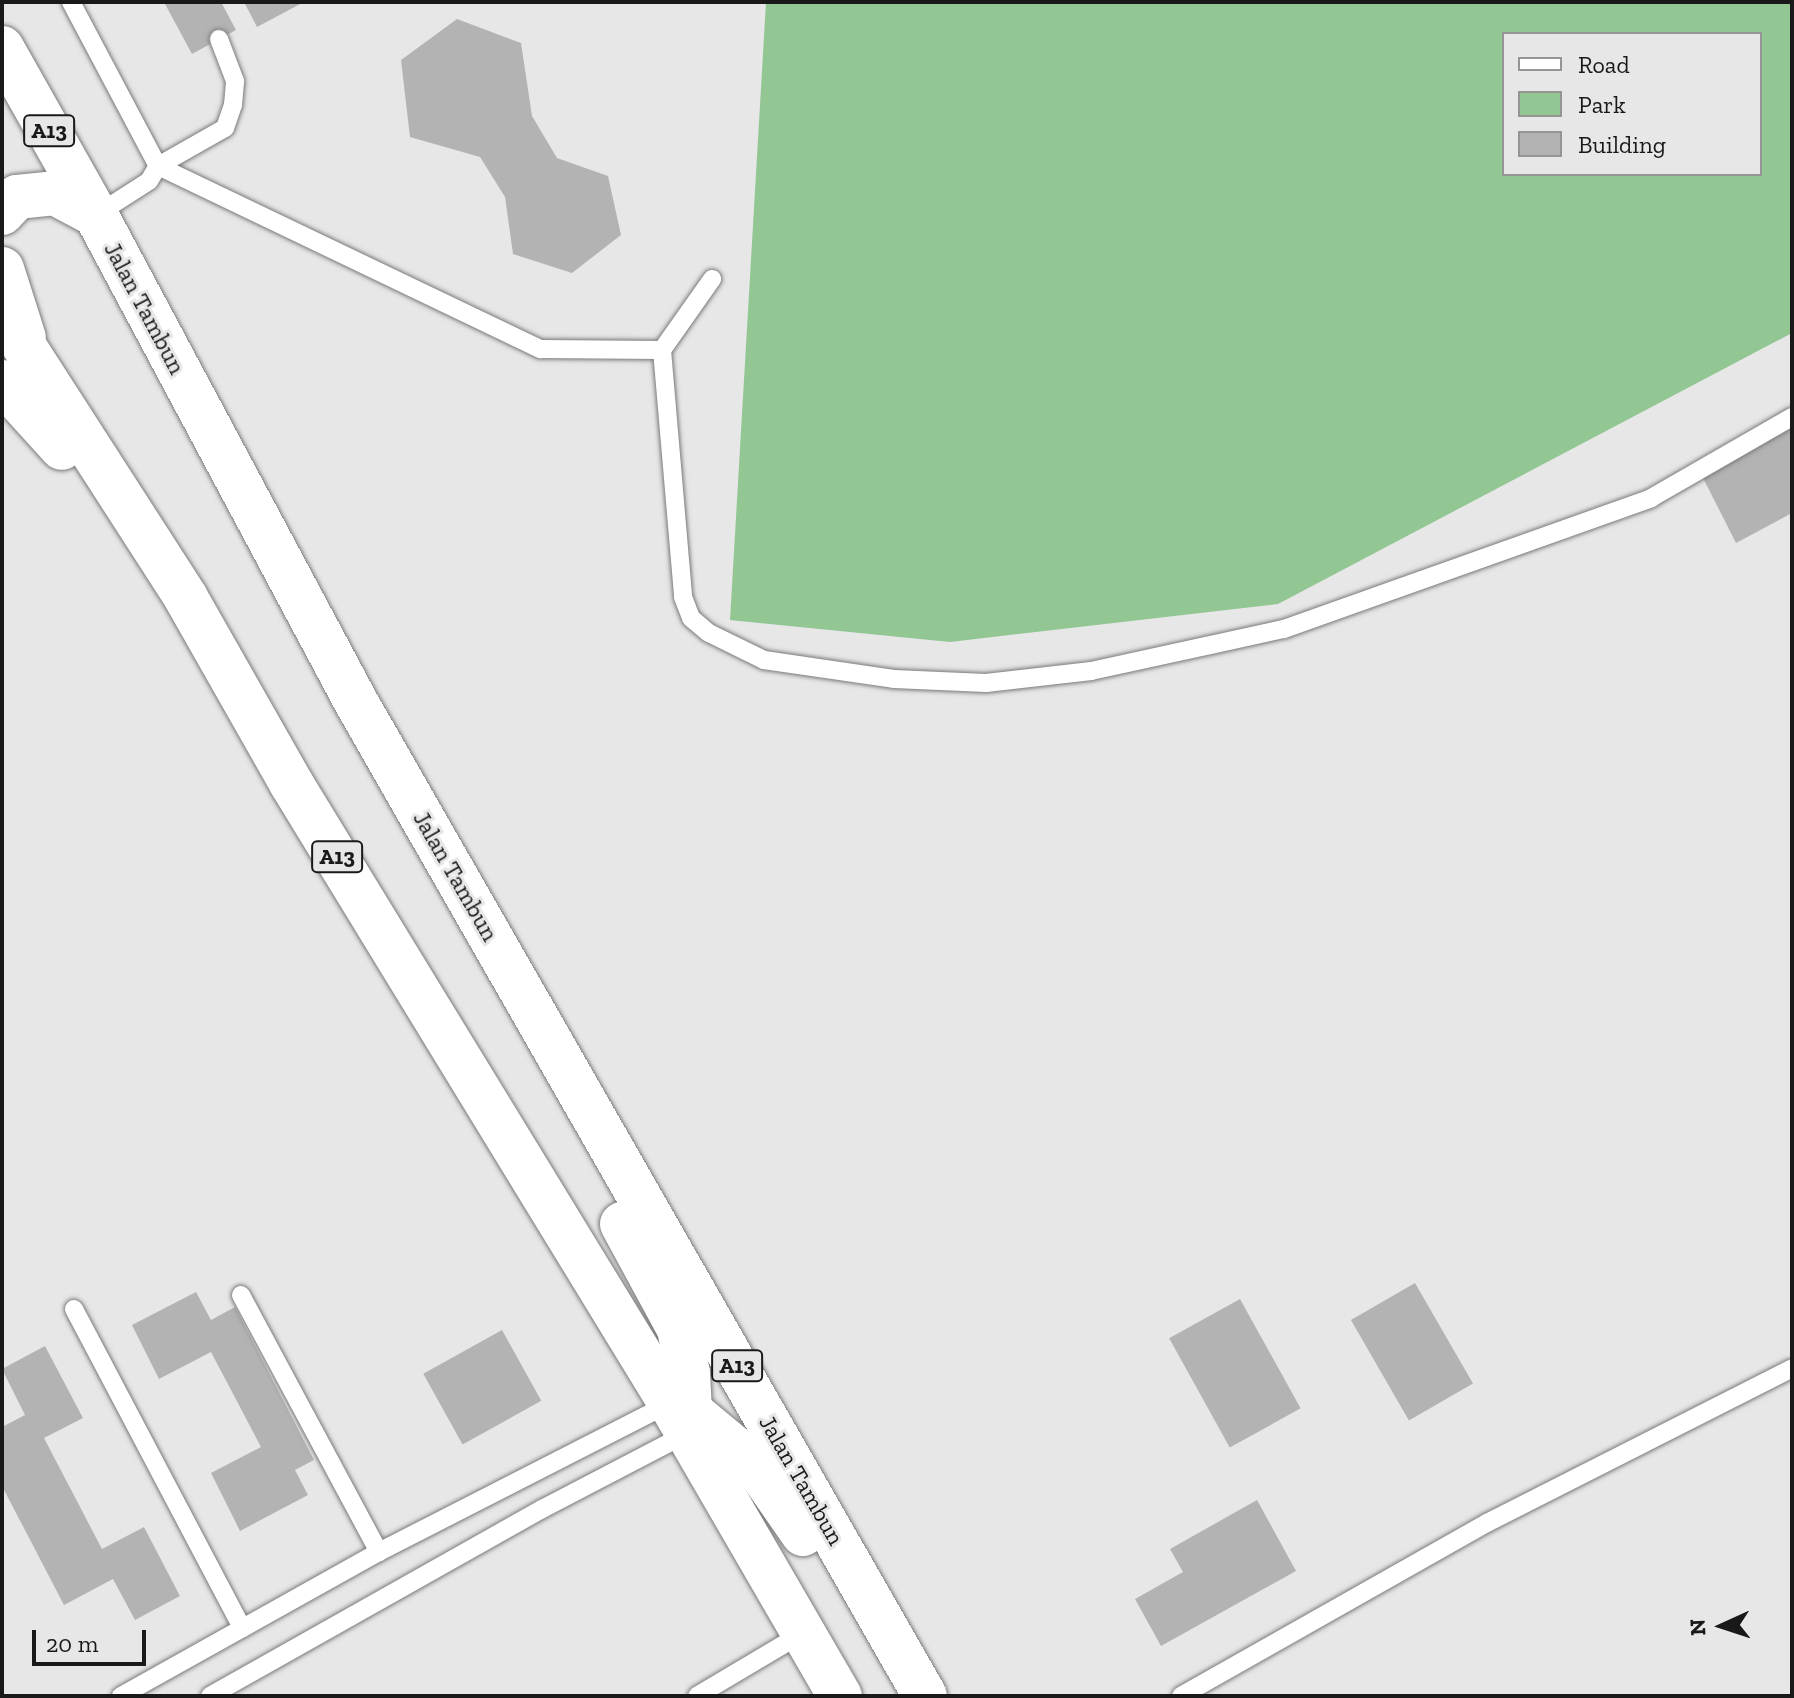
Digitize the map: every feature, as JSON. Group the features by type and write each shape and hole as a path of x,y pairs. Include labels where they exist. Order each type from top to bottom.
{"main road":[{"name":"Jalan Tambun","path":"2,48 96,215 333,660 925,1696"},
{"path":"2,213 17,197 55,193 96,215"},
{"path":"2,269 16,371"},
{"path":"2,312 16,371"},
{"name":"A13","path":"16,371 186,598 291,783 682,1416 840,1696"},
{"path":"587,1104 602,1186 679,1329 688,1373 682,1416 755,1465 830,1573 887,1629"}],"lane":[{"path":"71,2 158,166 540,349 662,350"},
{"path":"96,215 149,181 158,166 225,128 233,105 235,81 219,39"},
{"path":"712,279 662,350 683,597 691,618 709,633 764,660 894,679 986,683 1091,671 1284,629 1651,498 1792,417"},
{"path":"241,1295 379,1552"},
{"path":"74,1309 242,1628"},
{"path":"1181,1696 1487,1523 1792,1368"},
{"path":"121,1696 379,1552 682,1416"},
{"path":"210,1696 542,1509 682,1416"},
{"path":"697,1696 803,1633"}],"green space":[{"path":"766,2 1792,2 1792,333 1278,604 950,642 730,620"}],"building":[{"path":"164,2 221,2 236,30 192,54"},
{"path":"244,2 304,2 257,27"},
{"path":"457,19 521,43 532,116 557,158 608,176 621,235 572,273 513,254 505,197 480,157 410,137 401,60"},
{"path":"1792,428 1792,513 1736,543 1702,476"},
{"path":"1415,1283 1473,1383 1409,1420 1351,1320"},
{"path":"196,1292 211,1320 235,1307 314,1460 295,1470 308,1495 240,1531 211,1473 261,1447 211,1352 159,1379 132,1325"},
{"path":"1240,1299 1301,1408 1230,1448 1169,1338"},
{"path":"502,1330 541,1401 463,1444 423,1374"},
{"path":"45,1346 83,1418 44,1438 102,1549 144,1527 180,1596 135,1620 113,1579 64,1605 2,1486 2,1427 25,1415 2,1369"},
{"path":"1257,1500 1296,1571 1161,1646 1135,1599 1183,1572 1170,1549"}]}
